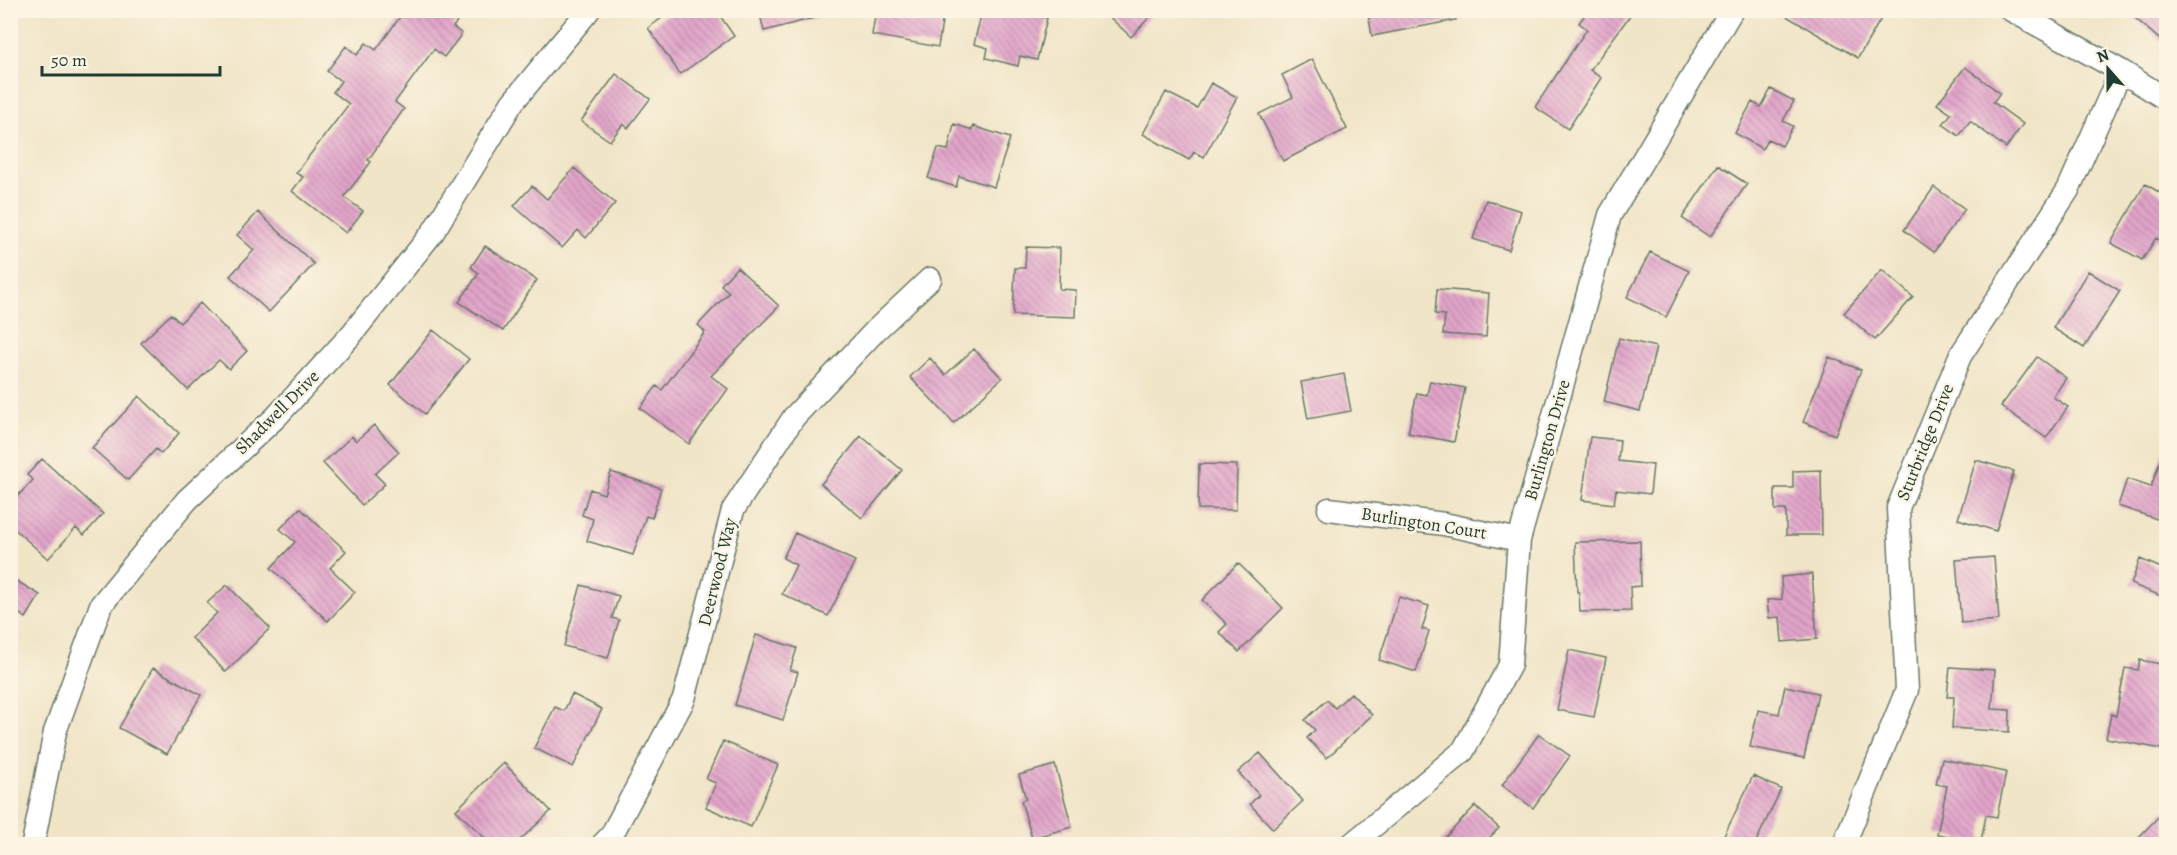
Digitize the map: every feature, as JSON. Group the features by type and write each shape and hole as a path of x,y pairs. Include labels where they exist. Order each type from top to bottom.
{"street":[{"name":"Shadwell Drive","path":"33,844 56,732 101,605 187,500 276,417 351,335 433,232 512,103 589,10"},
{"name":"Burlington Drive","path":"1352,844 1463,751 1510,665 1519,540 1610,214 1732,10"},
{"path":"2011,10 2121,71 2166,99"},
{"name":"Sturbridge Drive","path":"1844,844 1906,690 1898,508 1960,356 2068,190 2121,71"},
{"name":"Deerwood Way","path":"603,844 612,836 684,699 733,510 794,417 876,330 930,279"},
{"name":"Burlington Court","path":"1329,509 1444,524 1519,540"}],"building":[{"path":"405,10 465,10 453,27 462,34 444,57 434,49 395,102 404,109 368,160 371,162 344,197 363,211 346,233 292,191 303,177 296,173 349,104 333,92 341,81 327,71 346,46 357,55 366,43 376,50"},
{"path":"673,10 716,10 734,36 680,74 648,28"},
{"path":"759,10 817,10 818,17 764,31"},
{"path":"876,10 944,10 938,47 872,35"},
{"path":"982,10 1014,10 1047,18 1037,60 1020,56 1018,66 986,58 988,48 974,44"},
{"path":"1102,10 1156,10 1131,37"},
{"path":"1456,10 1456,20 1372,36 1368,12"},
{"path":"1588,10 1634,10 1590,70 1601,78 1568,129 1535,107 1587,29 1579,23"},
{"path":"1776,10 1870,10 1882,17 1858,58"},
{"path":"2126,10 2166,10 2166,45"},
{"path":"1312,59 1347,129 1283,161 1259,114 1293,97 1282,75"},
{"path":"1965,67 2000,93 1993,102 2023,124 2006,148 1970,121 1959,136 1943,124 1951,114 1937,104"},
{"path":"616,74 650,99 628,128 623,124 610,141 581,121"},
{"path":"1211,83 1237,97 1204,157 1194,152 1189,160 1143,134 1166,92 1197,108"},
{"path":"1771,89 1794,101 1783,121 1793,126 1782,146 1768,139 1762,149 1735,133 1752,102 1761,107"},
{"path":"954,124 972,130 973,126 1010,138 994,187 959,176 956,187 928,178 938,148 948,150"},
{"path":"1718,165 1747,184 1710,237 1682,218"},
{"path":"574,168 615,203 586,238 578,230 562,248 514,206 532,186 547,199"},
{"path":"2145,184 2166,196 2166,244 2156,238 2142,260 2111,243"},
{"path":"1934,187 1965,209 1934,252 1904,230"},
{"path":"1486,200 1521,211 1509,250 1473,239"},
{"path":"258,212 314,264 269,312 230,276 254,250 237,235"},
{"path":"485,246 537,280 503,331 459,302 479,273 471,267"},
{"path":"1026,247 1060,248 1059,289 1076,290 1075,317 1013,315 1015,268 1025,268"},
{"path":"1650,252 1689,271 1666,317 1627,297"},
{"path":"737,267 779,306 711,376 728,389 689,444 640,408 657,386 662,390 705,332 698,325 729,292 721,285"},
{"path":"1882,270 1913,297 1875,340 1844,313"},
{"path":"2088,271 2120,291 2084,348 2053,328"},
{"path":"1437,289 1489,293 1486,337 1443,334 1445,315 1435,314"},
{"path":"200,303 247,351 229,369 219,360 188,390 141,343 171,314 180,323"},
{"path":"433,330 469,359 425,414 390,385"},
{"path":"1619,338 1656,347 1640,411 1604,402"},
{"path":"974,349 1002,378 954,423 910,377 930,358 945,375"},
{"path":"1829,357 1861,370 1835,435 1803,422"},
{"path":"2037,357 2066,378 2053,397 2068,407 2046,438 2001,406"},
{"path":"1344,374 1351,411 1308,419 1301,382"},
{"path":"1430,381 1465,388 1454,442 1408,433 1417,393 1427,395"},
{"path":"139,396 179,433 161,454 156,449 128,480 92,448"},
{"path":"374,425 399,452 375,474 385,484 362,505 323,463 352,436 356,441"},
{"path":"861,436 902,470 862,518 821,484"},
{"path":"1590,437 1620,440 1618,461 1653,465 1650,494 1616,490 1614,504 1582,500"},
{"path":"2163,452 2166,452 2166,522 2118,506 2127,479 2151,487"},
{"path":"42,459 103,514 84,535 76,528 48,559 10,525 10,504 33,480 27,475"},
{"path":"1976,460 2014,471 1996,531 1958,519"},
{"path":"1199,464 1237,465 1236,510 1198,509"},
{"path":"1821,470 1822,535 1786,535 1786,510 1775,510 1775,488 1793,488 1793,471"},
{"path":"611,472 661,488 652,518 646,516 633,555 587,541 593,519 582,515 590,489 604,494"},
{"path":"300,508 346,551 330,568 355,592 328,621 271,568 295,542 280,529"},
{"path":"795,533 855,561 828,616 782,594 796,565 783,558"},
{"path":"1640,541 1641,586 1630,587 1631,611 1580,612 1575,542"},
{"path":"1994,557 1999,620 1961,623 1956,560"},
{"path":"2140,559 2166,570 2166,598 2131,584"},
{"path":"1238,563 1283,608 1239,652 1219,632 1227,624 1202,600"},
{"path":"1812,574 1817,639 1782,642 1780,617 1769,618 1767,600 1782,599 1781,577"},
{"path":"10,577 40,595 26,618 10,608"},
{"path":"227,585 270,628 226,672 192,638 217,613 207,603"},
{"path":"581,585 619,596 612,618 619,620 608,658 564,646"},
{"path":"1399,597 1429,606 1422,629 1429,631 1416,672 1379,660"},
{"path":"756,635 797,648 790,670 798,672 783,720 735,705"},
{"path":"1569,650 1606,658 1594,717 1557,710"},
{"path":"2140,660 2166,665 2166,750 2106,738 2111,714 2116,716 2125,668 2138,670"},
{"path":"1950,667 1995,670 1992,709 2010,710 2009,732 1952,728 1954,697 1947,697"},
{"path":"153,668 201,695 167,754 119,728"},
{"path":"1785,686 1818,693 1804,758 1750,747 1758,710 1779,714"},
{"path":"1351,693 1372,715 1327,758 1307,738 1315,730 1305,720 1327,700 1335,708"},
{"path":"572,694 602,709 573,767 534,748 555,707 564,711"},
{"path":"1539,734 1570,756 1533,808 1502,785"},
{"path":"723,741 778,765 751,827 706,807 716,783 706,779"},
{"path":"1260,753 1303,801 1273,829 1250,804 1259,795 1238,772"},
{"path":"1942,759 2006,772 1997,817 1986,815 1981,842 1937,834 1947,786 1936,784"},
{"path":"504,763 551,811 516,844 491,844 456,810"},
{"path":"1055,765 1072,827 1032,838 1021,801 1026,799 1019,775"},
{"path":"1753,776 1781,789 1755,844 1720,844"},
{"path":"1475,806 1499,828 1483,844 1439,844"},
{"path":"2166,809 2166,844 2132,844"}]}
